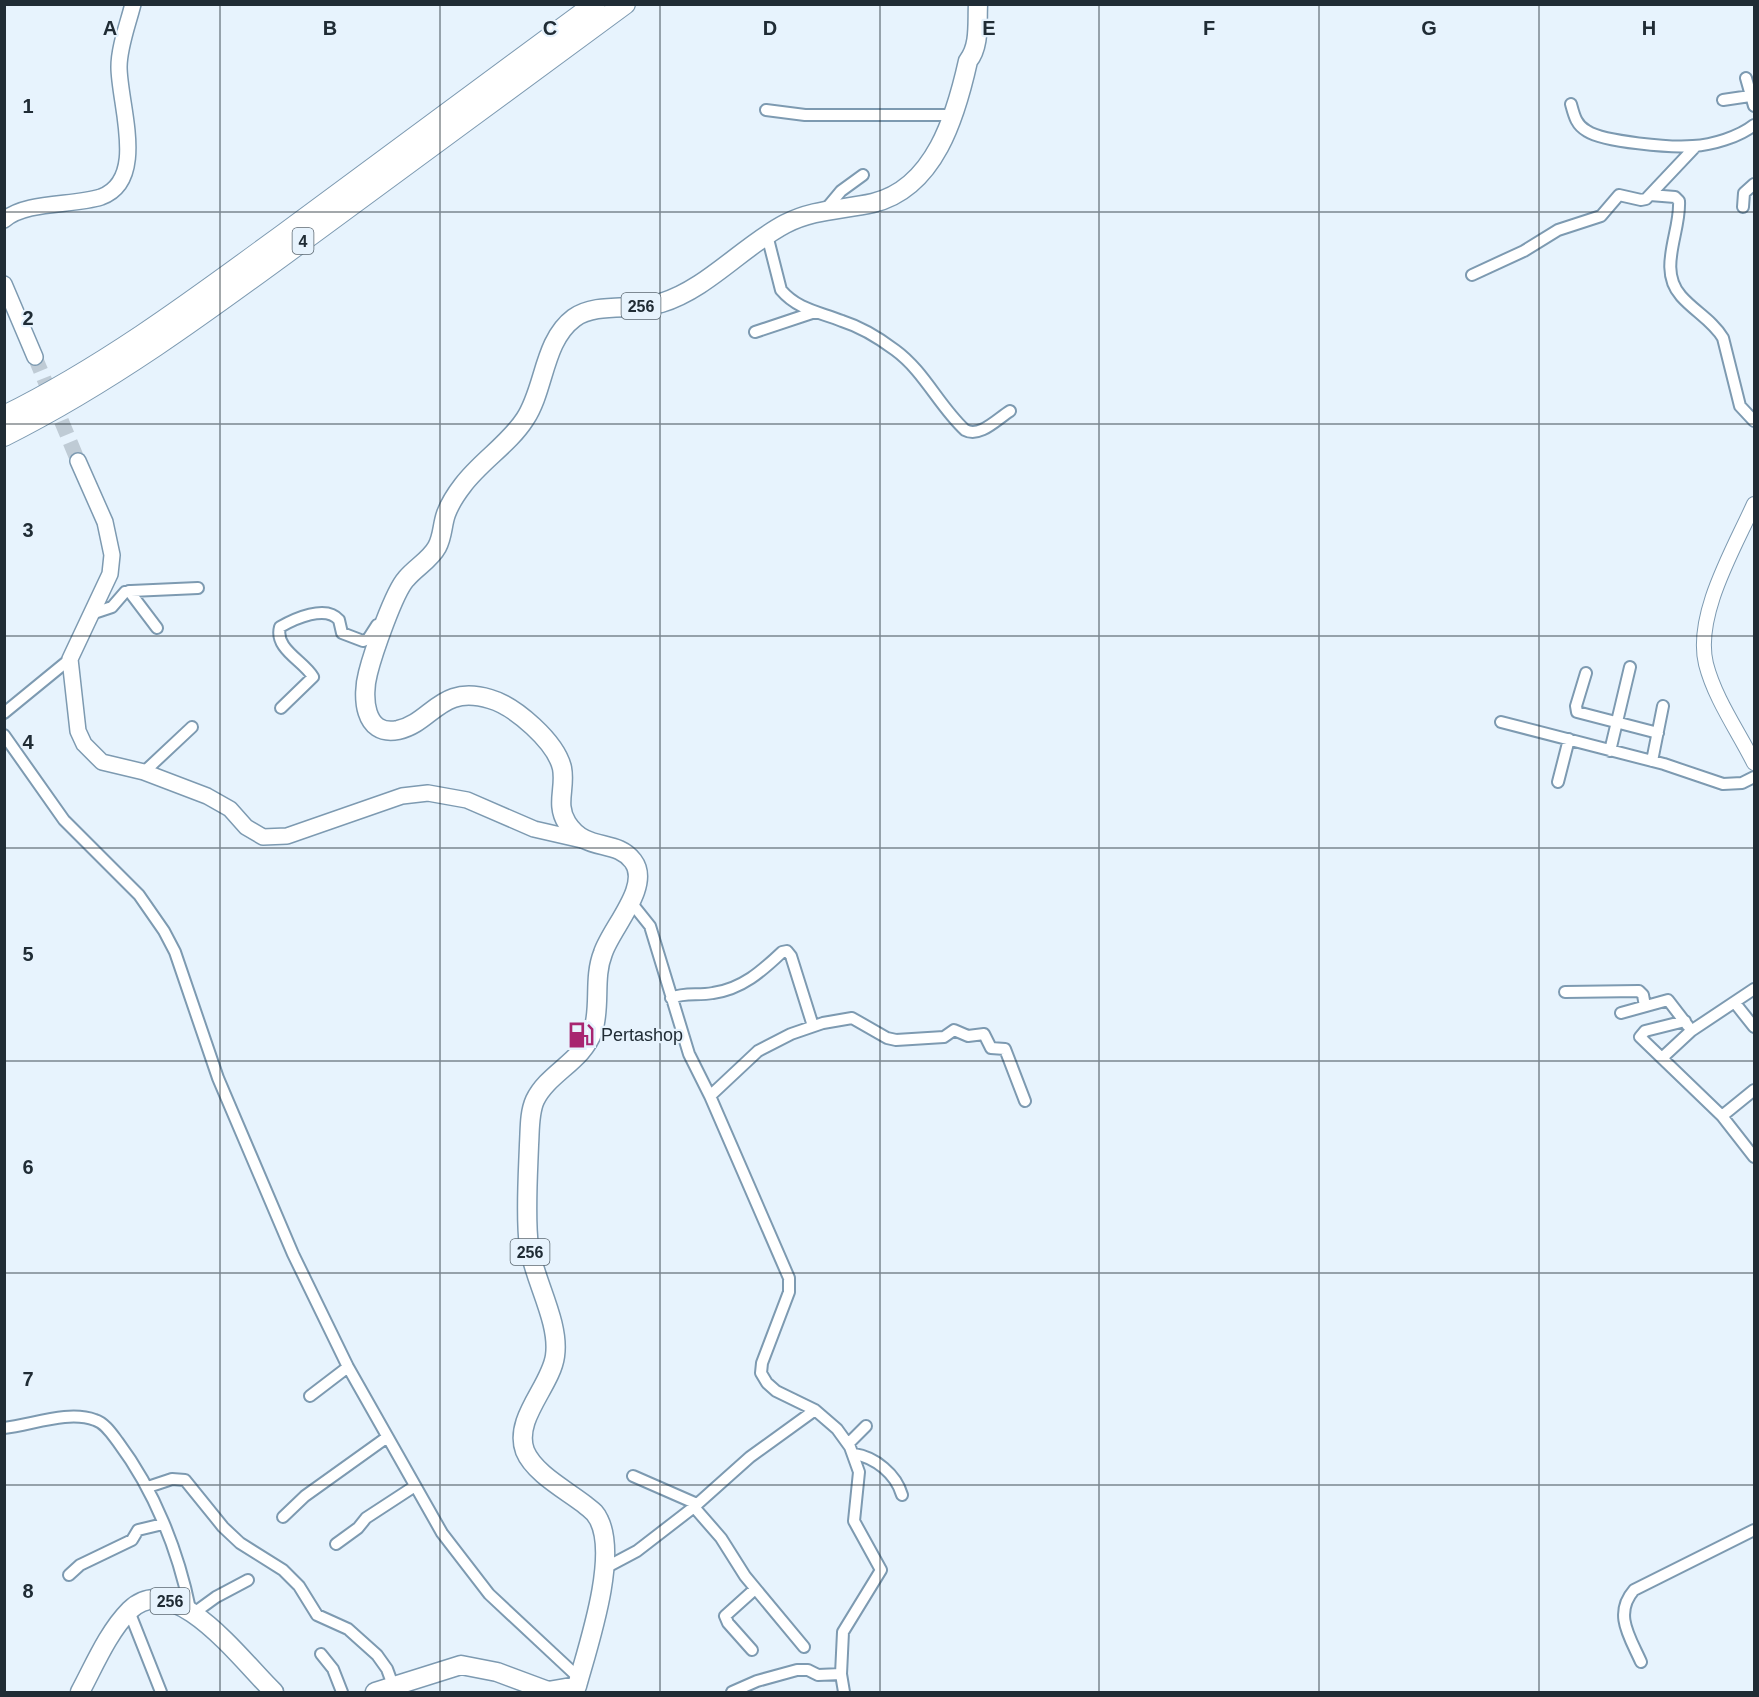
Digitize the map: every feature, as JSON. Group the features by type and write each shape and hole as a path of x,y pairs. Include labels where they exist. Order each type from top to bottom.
{"highway":[{"name":"4","path":"4,416 33,402 128,345 589,16 626,4"},
{"name":"4","path":"4,436 42,417 137,359 213,307 589,16"}],"main road":[{"path":"4,220 21,210 102,196 120,184 127,169 128,148 119,66 133,4"},
{"name":"256","path":"965,4 964,53 968,60"},
{"name":"256","path":"563,816 560,801 562,767 559,760 545,740 523,717 501,703 475,696 456,697 436,706 409,724 390,731 381,729 370,719 366,710 364,687 376,647 405,579 437,548 448,509 454,497 480,465 527,416 546,364 565,326 584,312 601,307 621,310 663,302 701,281 787,223 826,209 868,204 891,197 909,183 938,149 954,115 968,60 973,54 976,42 978,4"},
{"path":"4,284 35,357"},
{"path":"78,461 105,522 112,555 110,574 70,658 76,721 84,744 102,762 144,772 220,803 255,833 272,838 287,836 402,796 428,793 466,800 534,829 582,840"},
{"path":"534,829 549,825 563,816 582,840"},
{"name":"256","path":"579,1685 593,1634 605,1568 604,1535 595,1513 542,1471 525,1450 524,1434 528,1416 548,1378 556,1351 552,1324 528,1241 529,1142 534,1102 540,1092 582,1050 590,1037 596,1015 597,974 603,950 639,880 636,866 625,853 582,840"},
{"name":"256","path":"80,1692 99,1656 129,1611 147,1600 160,1598 192,1611 274,1692"},
{"path":"375,1692 394,1688 453,1667 469,1665 548,1691 579,1685"}],"street":[{"path":"1723,100 1752,101 1746,78"},
{"path":"1572,104 1574,118 1591,134 1618,140 1696,146 1735,136 1755,125"},
{"path":"766,110 802,115 954,115"},
{"path":"1473,275 1524,251 1558,230 1601,216 1618,195 1641,200 1650,195 1696,146"},
{"path":"826,209 841,191 863,175"},
{"path":"1743,207 1744,193 1755,184"},
{"path":"1650,195 1675,197 1679,201 1670,264 1672,278 1681,296 1718,330 1723,338 1731,360 1735,394 1745,414 1755,421"},
{"path":"768,234 782,290 793,303 844,321 897,351 923,378 961,427 969,432 981,431 1010,411"},
{"path":"755,332 814,312"},
{"path":"1753,754 1720,700 1705,655 1707,628 1718,586 1755,504"},
{"path":"91,614 112,607 129,591 198,588"},
{"path":"129,591 158,628"},
{"path":"281,708 313,677 285,647 279,633 280,627 302,616 332,614 339,620 342,633 365,641 394,603"},
{"path":"4,713 70,658"},
{"path":"1610,751 1630,667"},
{"path":"1586,673 1576,706 1577,712 1658,733"},
{"path":"1652,761 1663,706"},
{"path":"1501,722 1652,761 1723,784 1742,783 1755,777"},
{"path":"144,772 192,727"},
{"path":"4,735 64,820 143,900 176,952 231,1110 293,1254 348,1367 386,1438 442,1533 489,1594 579,1685"},
{"path":"1558,782 1569,739"},
{"path":"630,901 650,926 689,1054 711,1096 789,1278 789,1292 762,1363 761,1373 766,1383 776,1391 815,1410 832,1424 854,1454 859,1473 854,1520 881,1570 845,1626 841,1674 844,1692"},
{"path":"671,998 686,993 717,993 746,982 782,952 787,951 818,1025"},
{"path":"1663,1057 1691,1031 1755,989"},
{"path":"1565,992 1639,991 1643,995 1645,1006"},
{"path":"1621,1013 1669,1001 1691,1031"},
{"path":"1735,1003 1755,1027"},
{"path":"711,1096 758,1051 818,1025 852,1018 887,1038 896,1040 944,1037 954,1030 968,1036 984,1034 991,1048 1005,1049 1024,1101"},
{"path":"1685,1021 1641,1034 1643,1040 1722,1116 1755,1157"},
{"path":"1722,1116 1755,1090"},
{"path":"310,1396 348,1367"},
{"path":"605,1568 637,1551 696,1506 750,1457 815,1410"},
{"path":"4,1428 71,1418 97,1420 131,1460 148,1487 164,1524 192,1611 248,1580"},
{"path":"848,1444 866,1426"},
{"path":"283,1517 305,1496 386,1438"},
{"path":"854,1454 864,1456 885,1468 902,1494"},
{"path":"633,1476 696,1506 756,1588 804,1647"},
{"path":"148,1487 172,1479 185,1480 223,1527 240,1543 267,1559 294,1581 317,1615 348,1629 377,1655 387,1669 394,1688"},
{"path":"336,1544 358,1528 366,1518 415,1486"},
{"path":"69,1575 80,1565 132,1540 138,1530 164,1524"},
{"path":"1641,1662 1623,1620 1624,1605 1634,1590 1755,1530"},
{"path":"752,1650 728,1623 725,1616 756,1588"},
{"path":"129,1611 161,1692"},
{"path":"321,1654 333,1669 342,1692"},
{"path":"732,1692 757,1681 797,1670 807,1670 818,1675 841,1674"}],"tunnel":[{"path":"35,357 78,461"}],"place":[{"name":"Pertashop","path":"581,1035"}]}
